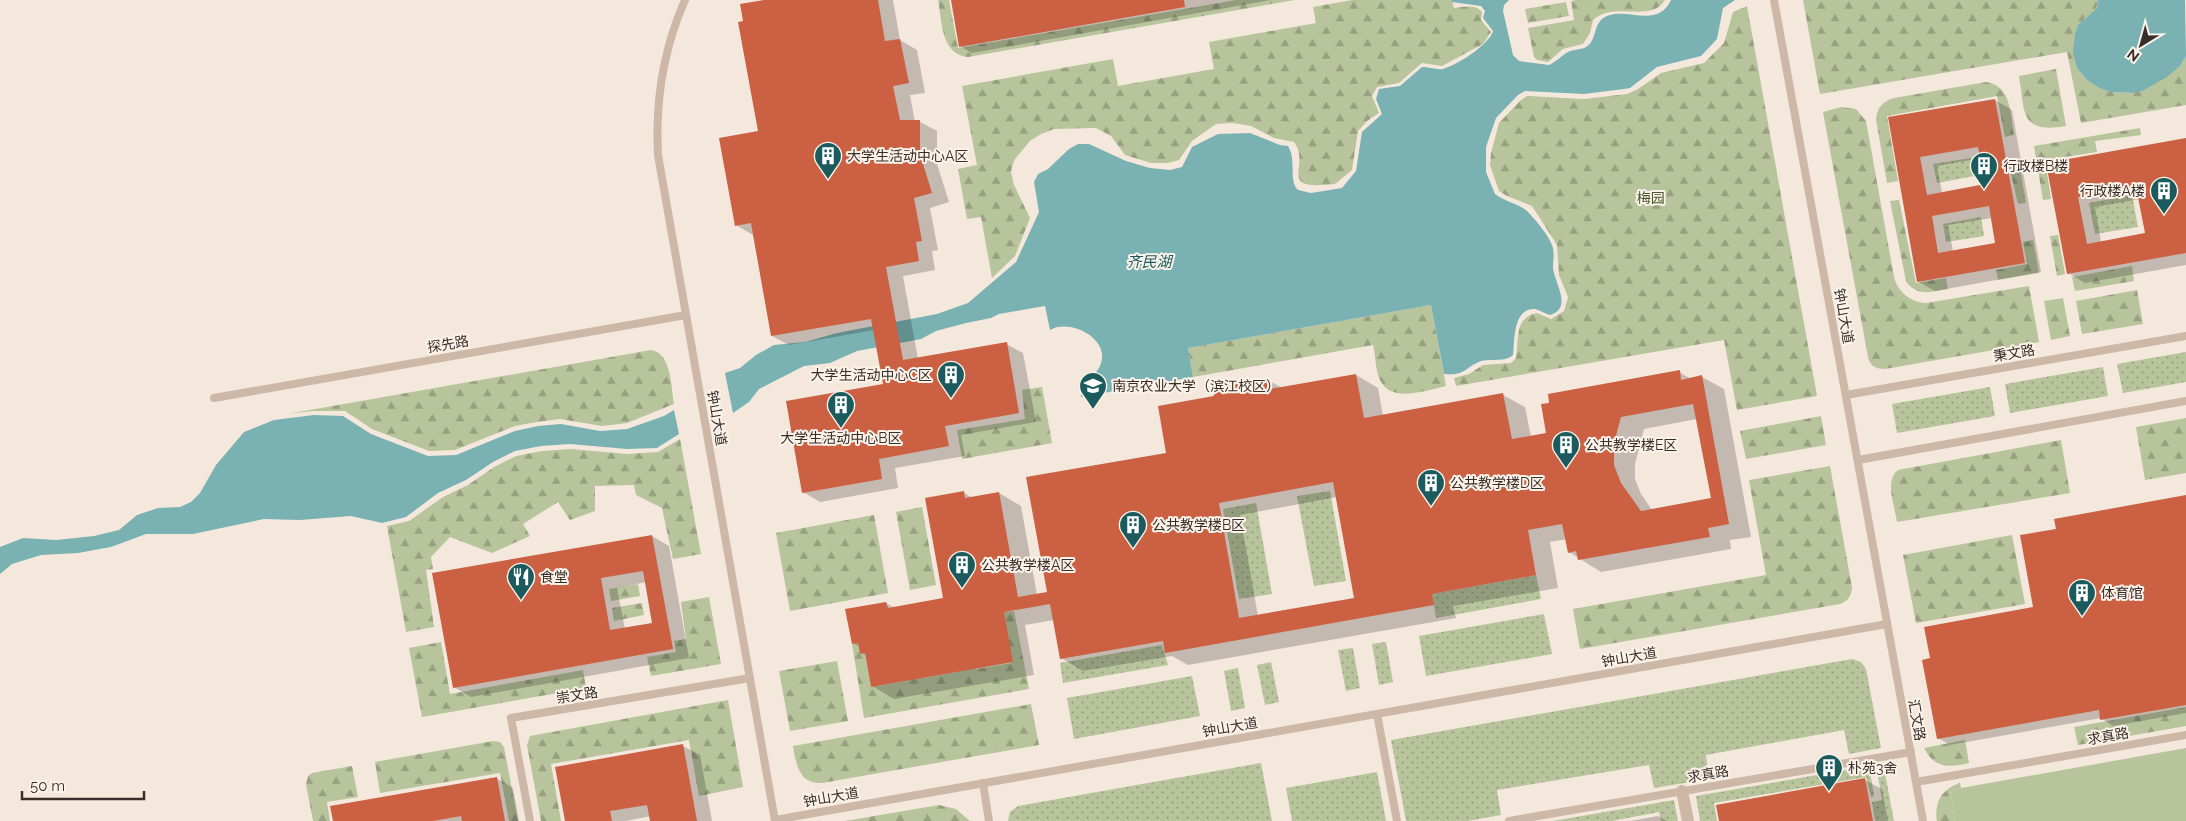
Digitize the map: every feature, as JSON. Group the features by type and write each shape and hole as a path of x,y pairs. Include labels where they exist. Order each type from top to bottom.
{"street":[{"path":"1682,791 1688,821"}],"lane":[{"name":"钟山大道","path":"686,0 672,32 664,64 657,109 657,132 662,178 775,820 1887,624 1774,0"},
{"name":"探先路","path":"214,398 686,315"},
{"name":"秉文路","path":"1846,395 2186,336"},
{"path":"1858,460 2186,401"},
{"name":"汇文路","path":"1887,624 1923,821"},
{"name":"崇文路","path":"530,821 511,718 750,678"},
{"path":"1377,714 1397,821"},
{"name":"求真路","path":"1916,782 2186,735"},
{"name":"求真路","path":"1509,821 1910,752"},
{"path":"983,783 989,821"}],"green space":[{"path":"938,0 949,0 958,48 1236,0 1295,0 968,57 959,55 948,44 944,36"},
{"path":"1352,0 1452,0 1454,8 1469,7 1479,9 1482,12 1481,20 1491,32 1483,44 1442,66 1422,63 1399,83 1377,87 1372,96 1379,113 1367,121 1358,131 1352,170 1335,184 1305,184 1298,175 1298,151 1294,142 1274,138 1251,126 1233,123 1216,124 1192,141 1179,160 1168,163 1151,163 1125,155 1111,136 1096,128 1054,129 1041,134 1030,141 1015,159 1012,167 1011,172 1014,185 1030,218 1015,256 992,278 981,217 967,219 958,169 977,165 962,86 1113,59 1118,86 1214,69 1209,42 1316,23 1313,7"},
{"path":"1665,0 1659,7 1642,12 1622,11 1602,14 1593,20 1590,33 1583,44 1563,49 1548,62 1537,60 1534,57 1528,28 1574,20 1571,1"},
{"path":"1803,0 2098,0 2094,11 2084,19 2077,68 2087,80 2099,88 2110,92 2132,93 2180,66 2186,56 2186,105 2081,123 2067,52 1820,94"},
{"path":"1566,2 1569,16 1528,23 1525,9"},
{"name":"梅园","path":"1747,6 1817,396 1737,410 1724,340 1456,386 1454,378 1469,374 1483,365 1511,363 1516,358 1519,331 1524,319 1537,313 1551,319 1564,311 1568,297 1559,275 1557,245 1532,206 1499,191 1490,165 1491,153 1499,123 1527,96 1584,99 1627,94 1638,89 1661,73 1704,63 1724,43 1733,12"},
{"path":"2056,69 2066,126 2040,127 2032,123 2024,110 2019,76"},
{"path":"1986,82 2001,89 2005,95 2010,110 2014,135 2005,137 1997,96 1887,116 1898,181 1887,183 1876,119 1881,105 1894,98"},
{"path":"1841,107 1856,109 1866,121 1894,277 1902,292 1915,301 1926,303 2029,286 2039,342 1885,369 1876,368 1872,365 1868,357 1823,112"},
{"path":"2140,128 2141,135 2095,141 2097,152 2045,160 2051,199 2043,200 2034,146"},
{"path":"1971,158 1974,176 1937,183 1933,164"},
{"path":"2019,163 2026,203 2018,204 2009,165"},
{"path":"2132,195 2138,227 2095,234 2089,203"},
{"path":"1899,200 1916,283 1946,278 1948,289 1930,292 1919,291 1910,286 1906,281 1890,201"},
{"path":"1981,217 1984,236 1946,242 1943,224"},
{"path":"2058,235 2065,274 2057,276 2050,236"},
{"path":"2033,240 2039,273 1998,280 1996,270 2027,264 2023,242"},
{"path":"2132,266 2134,281 2075,291 2072,277"},
{"path":"2137,290 2143,324 2082,334 2076,301"},
{"path":"2063,298 2070,336 2051,340 2044,301"},
{"path":"1431,305 1446,386 1420,392 1401,394 1392,392 1380,380 1373,345 1193,377 1188,348"},
{"path":"651,350 663,357 667,364 674,404 627,423 602,426 560,419 537,422 515,426 455,450 429,451 372,429 345,411 313,411 287,414"},
{"path":"2186,352 2186,382 2123,393 2117,364"},
{"path":"2103,367 2108,396 2010,413 2005,384"},
{"path":"1042,387 1052,443 962,459 957,430 1025,419 1022,390"},
{"path":"1990,387 1995,416 1897,433 1892,404"},
{"path":"1821,416 1826,445 1746,459 1740,431"},
{"path":"2186,418 2186,473 2145,480 2136,427"},
{"path":"680,439 701,554 673,559 662,508 636,495 634,485 595,486 595,511 570,520 558,502 523,524 530,536 492,553 450,537 431,557 433,569 426,570 434,627 406,632 387,526 409,521 443,497 468,485 494,467 516,456 542,451 571,449 627,454 658,452"},
{"path":"2061,440 2070,493 1897,522 1891,487 1894,475 1898,470"},
{"path":"1830,466 1852,587 1850,595 1845,601 1840,604 1580,649 1573,609 1766,575 1749,480"},
{"path":"1330,491 1346,581 1314,586 1297,496"},
{"path":"1256,503 1272,594 1239,599 1223,509"},
{"path":"922,507 936,585 910,590 896,512"},
{"path":"874,515 888,593 790,611 776,533"},
{"path":"2012,535 2025,604 1916,623 1903,555"},
{"path":"1536,575 1541,599 1436,618 1432,594"},
{"path":"638,584 640,596 611,601 609,589"},
{"path":"709,597 721,664 651,676 647,657 676,652 674,641 686,639 681,602"},
{"path":"642,603 644,615 614,621 612,608"},
{"path":"1014,611 1029,689 864,718 852,644 858,643 860,654 865,653 871,687 907,681 901,647 918,644 924,678 960,671 954,638 970,635 976,669 1012,663 1004,612"},
{"path":"1544,614 1552,654 1426,676 1419,636"},
{"path":"441,642 450,694 583,670 586,688 422,717 409,648"},
{"path":"1386,642 1393,682 1379,685 1372,644"},
{"path":"1162,645 1168,665 1063,683 1060,663"},
{"path":"1353,648 1360,688 1346,691 1338,650"},
{"path":"1852,659 1861,662 1866,669 1881,748 1849,754 1844,730 1706,755 1709,779 1654,788 1649,765 1497,790 1501,815 1468,821 1406,821 1391,740"},
{"path":"837,661 848,721 790,731 779,671"},
{"path":"1271,662 1279,702 1265,705 1257,665"},
{"path":"1238,668 1245,708 1231,711 1224,671"},
{"path":"1192,676 1200,716 1074,739 1067,698"},
{"path":"728,700 743,787 699,796 689,740 551,764 561,821 541,821 527,745 530,736"},
{"path":"1031,704 1039,745 822,783 808,780 797,766 793,746"},
{"path":"2186,707 2186,726 2078,745 2074,727"},
{"path":"1965,740 1969,763 1962,765 1949,766 1937,763 1928,755 1924,748"},
{"path":"493,741 500,742 504,747 518,821 509,821 500,773 380,793 375,762"},
{"path":"2186,748 2186,821 1955,821 1950,790"},
{"path":"1261,763 1272,821 1008,821 1010,812 1018,806"},
{"path":"1883,763 1894,821 1875,821 1872,802 1882,800 1876,764"},
{"path":"352,766 358,797 327,802 330,821 313,821 306,784 308,776 312,773"},
{"path":"1869,766 1874,796 1871,797 1866,777 1714,803 1717,821 1700,821 1696,796"},
{"path":"1377,772 1386,821 1292,821 1286,788"},
{"path":"1960,783 1961,788 1950,790 1955,821 1937,821 1938,802 1941,797 1948,789"},
{"path":"1674,800 1678,821 1661,821 1659,812 1612,821 1553,821"},
{"path":"939,805 956,809 970,821 845,821"}],"water":[{"name":"齐民湖","path":"1452,0 1509,0 1504,5 1503,11 1513,55 1519,61 1549,65 1568,52 1584,48 1590,44 1599,22 1607,16 1615,14 1650,15 1658,13 1665,9 1671,0 1735,0 1723,8 1717,39 1701,56 1657,67 1630,88 1584,94 1525,91 1518,95 1496,118 1486,147 1486,172 1495,194 1526,210 1547,236 1553,248 1554,274 1562,301 1557,312 1550,315 1535,309 1528,310 1522,314 1516,327 1513,355 1502,360 1481,361 1457,374 1444,374 1431,305 1188,348 1193,377 1081,397 1082,385 1100,366 1102,356 1100,347 1087,333 1078,329 1058,327 1050,330 1045,306 999,314 991,318 936,331 921,339 857,351 830,363 804,366 759,389 749,402 733,413 725,373 740,368 756,355 774,345 805,342 837,333 937,314 968,303 1016,262 1039,212 1034,182 1038,174 1048,169 1069,149 1078,144 1089,144 1126,161 1150,168 1170,170 1182,167 1192,147 1218,134 1250,133 1280,145 1288,146 1292,157 1293,181 1298,190 1311,193 1342,188 1356,171 1362,132 1382,114 1376,99 1379,89 1400,86 1422,67 1443,69 1449,67 1472,54 1485,42 1493,31 1483,18 1485,11 1481,6 1452,2"},
{"path":"2098,0 2185,0 2186,56 2180,66 2167,77 2142,91 2133,93 2110,92 2099,88 2087,80 2077,68 2073,52 2075,34 2078,25 2097,8"},
{"path":"674,410 679,434 657,448 627,449 570,444 541,446 515,451 493,462 466,480 438,493 406,517 382,523 351,516 300,520 264,519 193,534 146,534 111,547 78,553 41,555 12,564 0,574 0,547 23,538 56,540 94,536 119,530 137,515 158,508 180,507 191,502 200,493 216,465 244,432 274,420 314,415 343,416 371,434 428,456 456,455 515,431 538,426 561,424 600,431 627,429 664,416"}],"building":[{"name":"大学生活动中心A区","path":"764,0 878,0 885,41 900,39 909,83 893,86 900,120 920,120 920,154 932,193 914,198 922,241 916,242 919,261 886,267 903,360 1007,342 1019,413 945,426 949,446 879,459 882,479 802,493 786,401 883,384 871,319 771,336 751,223 735,226 719,138 758,131 738,22 743,21 740,4"},
{"path":"951,0 1184,0 1185,7 959,47"},
{"name":"行政楼B楼","path":"1995,99 2025,263 1917,282 1888,117","holes":["1978,147 1985,184 1927,195 1920,157","1989,206 1995,243 1938,253 1932,216"]},
{"name":"行政楼A楼","path":"2186,138 2186,253 2067,274 2046,163","holes":["2136,187 2145,233 2087,244 2078,197"]},
{"path":"1680,370 1681,380 1702,375 1729,524 1708,528 1710,537 1578,560 1576,551 1568,553 1562,524 1528,530 1536,575 1432,594 1434,605 1165,653 1163,641 1060,659 1050,604 1004,612 1013,662 871,687 865,653 860,654 858,643 852,644 845,609 886,602 888,608 943,598 925,498 964,491 965,498 999,492 1018,597 1047,592 1026,477 1166,453 1158,406 1214,396 1213,388 1268,379 1270,389 1356,374 1364,418 1503,393 1512,439 1546,433 1541,404 1549,403 1548,394","holes":["1693,404 1711,498 1641,511 1621,483 1614,465 1614,443 1621,417","1333,482 1354,598 1239,618 1219,503"]},
{"name":"体育馆","path":"2186,495 2186,705 2100,720 2099,710 1937,739 1922,660 1930,658 1924,627 2033,607 2020,535 2056,529 2054,519"},
{"name":"食堂","path":"652,535 673,649 453,688 432,573","holes":["643,571 652,623 610,630 601,578"]},
{"path":"683,744 697,821 650,821 647,805 610,811 612,821 565,821 555,767"},
{"path":"497,777 505,821 462,821 461,816 433,821 333,821 330,806"},
{"name":"朴苑3舍","path":"1865,778 1873,821 1719,821 1716,805"}],"place":[{"name":"大学生活动中心A区","path":"828,180"},
{"name":"行政楼B楼","path":"1984,190"},
{"name":"行政楼A楼","path":"2164,215"},
{"name":"大学生活动中心C区","path":"951,399"},
{"name":"南京农业大学（滨江校区）","path":"1093,410"},
{"name":"大学生活动中心B区","path":"841,429"},
{"name":"公共教学楼E区","path":"1566,469"},
{"name":"公共教学楼D区","path":"1431,507"},
{"name":"公共教学楼B区","path":"1133,549"},
{"name":"公共教学楼A区","path":"962,589"},
{"name":"食堂","path":"521,601"},
{"name":"体育馆","path":"2082,617"},
{"name":"朴苑3舍","path":"1829,792"}]}
